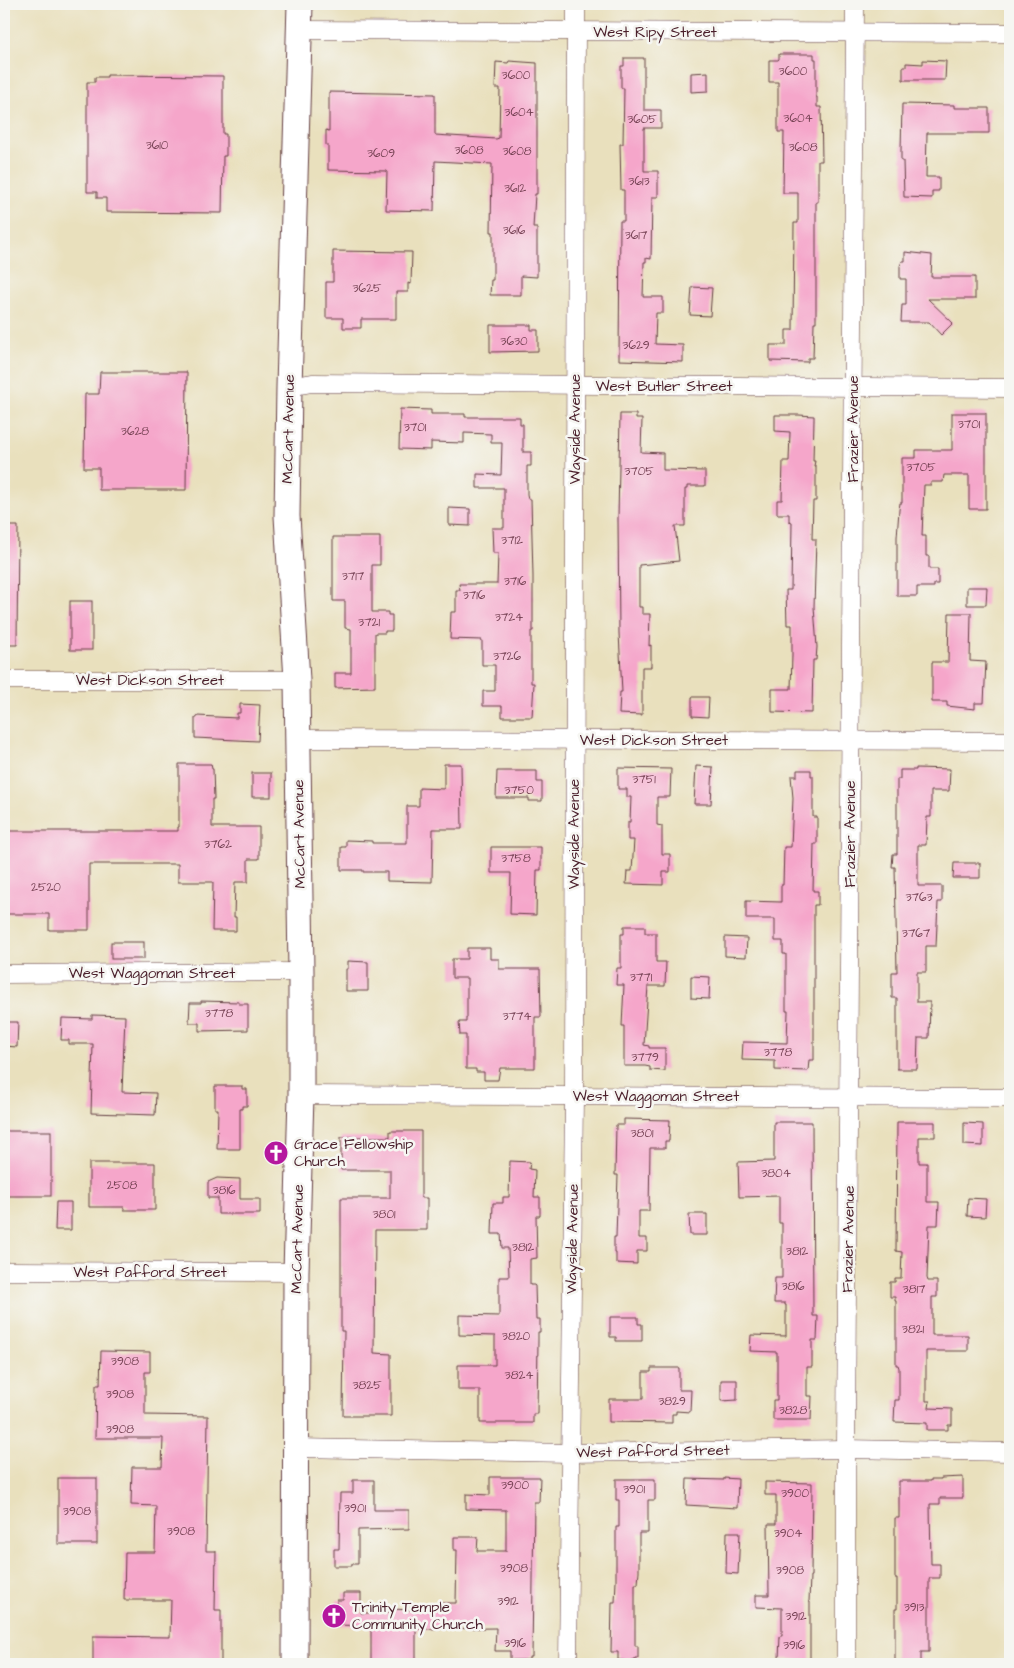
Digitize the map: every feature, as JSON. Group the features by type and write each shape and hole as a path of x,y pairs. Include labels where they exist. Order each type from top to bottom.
{"main road":[{"name":"McCart Avenue","path":"295,1664 296,1272 301,1095 301,972 297,680 287,516 288,387 301,30 300,4"}],"street":[{"name":"Wayside Avenue","path":"568,1664 574,1096 576,4"},
{"name":"Frazier Avenue","path":"846,1664 856,4"},
{"name":"West Ripy Street","path":"301,30 1010,33"},
{"name":"West Butler Street","path":"288,387 312,383 1010,388"},
{"name":"West Dickson Street","path":"4,680 297,680"},
{"name":"West Dickson Street","path":"298,739 1010,741"},
{"name":"West Waggoman Street","path":"4,974 301,972"},
{"name":"West Waggoman Street","path":"301,1095 1010,1098"},
{"name":"West Pafford Street","path":"4,1271 296,1272"},
{"name":"West Pafford Street","path":"296,1448 570,1453 846,1449 1010,1452"}],"building":[{"path":"779,54 814,54 814,59 816,59 817,107 821,107 822,161 818,161 818,202 816,202 816,322 814,322 813,358 808,358 808,362 770,361 770,345 786,345 786,330 793,330 794,223 798,223 798,193 783,193 784,132 778,132 778,82 769,82 769,60 778,60"},
{"path":"624,58 644,58 644,110 661,110 661,128 644,128 644,171 658,171 658,197 652,197 651,259 646,258 646,262 644,262 643,297 663,297 663,313 656,313 655,344 683,345 683,362 619,360 620,221 624,221 624,190 621,190 620,144 623,144 624,88 621,88 621,66 624,66"},
{"path":"923,60 946,61 945,80 903,80 903,67 906,67 906,63 923,64"},
{"path":"509,61 537,63 537,194 535,194 533,228 537,228 537,277 521,276 521,295 490,295 491,280 493,280 493,232 491,232 492,164 435,161 434,211 386,210 387,171 328,170 326,130 329,131 329,92 435,94 435,135 496,139 499,138 500,88 495,88 496,62 508,63"},
{"path":"708,72 708,91 691,92 691,73"},
{"path":"107,75 223,76 223,134 226,134 226,156 223,156 222,213 106,212 106,198 97,198 97,192 87,192 87,82 95,82 95,77 107,77"},
{"path":"902,104 954,105 954,108 989,108 989,133 927,133 926,177 939,177 939,191 932,191 932,198 904,197 903,161 901,161"},
{"path":"333,251 412,252 411,284 408,283 408,292 396,292 396,319 361,319 361,328 343,328 343,318 326,318 326,282 333,282"},
{"path":"905,252 932,255 931,277 975,277 975,299 928,299 953,323 941,335 929,322 901,322 902,305 906,305 906,279 900,279 900,266 902,261 905,261"},
{"path":"692,287 712,288 710,316 690,315"},
{"path":"490,325 531,325 531,330 538,330 538,351 490,352"},
{"path":"100,372 187,372 186,490 99,490 99,468 84,468 85,394 99,394"},
{"path":"400,409 431,410 431,414 465,414 465,417 520,417 520,424 523,424 523,452 531,452 531,466 527,466 527,494 528,499 531,499 533,576 531,683 534,683 532,717 502,717 502,706 483,706 483,691 495,691 495,665 482,665 482,640 450,639 451,612 456,612 456,590 460,590 459,584 497,584 498,553 493,553 492,528 504,528 504,488 477,488 477,474 501,475 502,443 491,443 491,434 464,433 464,443 431,442 431,450 399,449"},
{"path":"952,413 986,413 986,509 969,509 969,475 944,475 943,482 931,482 931,485 924,485 922,536 926,536 926,556 929,556 929,569 938,569 938,584 934,584 934,587 917,587 917,596 897,596 897,537 900,503 902,503 902,458 916,458 916,450 952,450"},
{"path":"620,414 636,414 636,419 642,419 641,452 663,453 663,470 705,471 705,486 687,486 687,489 685,489 685,526 675,526 679,561 639,565 639,607 642,607 642,614 650,614 649,646 651,645 651,667 642,667 642,715 619,714 620,692 622,692 619,633 618,519"},
{"path":"775,415 814,416 813,461 815,461 814,466 816,466 816,501 813,501 812,539 816,539 814,607 817,647 816,660 813,660 812,713 772,712 772,689 791,689 792,655 792,625 787,625 786,590 791,590 792,522 789,521 789,514 777,514 777,500 782,500 783,461 789,461 790,432 775,431"},
{"path":"449,508 470,509 470,526 449,525"},
{"path":"4,526 18,526 17,645 4,645"},
{"path":"333,537 380,537 380,565 372,565 372,612 388,612 388,615 392,615 392,631 375,633 375,687 335,688 335,673 351,673 351,629 345,628 345,601 333,601"},
{"path":"967,587 987,587 986,605 967,605"},
{"path":"70,601 92,601 92,650 70,650"},
{"path":"949,613 971,613 970,661 986,662 984,703 975,703 975,709 947,706 947,702 932,702 932,662 948,662"},
{"path":"692,697 709,697 708,717 692,716"},
{"path":"240,704 260,705 258,741 195,738 195,718 197,716 237,718 237,713 240,713"},
{"path":"179,764 211,764 213,769 214,799 212,799 212,827 259,827 259,859 248,859 248,882 235,882 234,917 236,917 236,931 212,931 213,882 178,882 178,864 89,864 89,930 49,930 49,914 4,914 4,831 178,831"},
{"path":"444,764 461,764 462,829 433,829 432,882 387,881 387,872 341,870 341,847 346,847 346,840 372,841 372,843 407,843 407,806 419,806 419,788 444,789"},
{"path":"696,766 713,767 711,804 694,804"},
{"path":"618,768 671,769 670,797 657,797 657,825 662,826 662,854 670,854 670,872 663,872 663,885 626,884 627,871 632,871 634,840 628,840 631,797 627,797 627,789 618,789"},
{"path":"916,768 950,769 949,791 931,791 931,817 927,817 926,845 918,845 918,886 942,886 942,902 938,902 936,946 926,946 926,972 917,972 917,1002 930,1002 929,1038 918,1038 917,1069 897,1069 897,998 892,998 892,972 897,972 895,867 892,867 893,854 897,854 897,779 900,779 900,770 916,770"},
{"path":"797,770 811,770 811,776 813,776 813,817 817,817 817,844 814,844 813,891 818,891 818,905 814,905 814,1060 809,1060 808,1071 775,1070 775,1061 742,1060 743,1042 787,1043 786,954 783,954 783,941 775,941 775,919 746,919 746,901 781,902 784,847 791,847 793,798 791,776 797,776"},
{"path":"497,771 537,771 537,782 542,782 542,801 529,801 529,798 496,798"},
{"path":"252,773 271,773 271,797 252,797"},
{"path":"491,847 541,847 541,870 537,870 536,915 510,914 511,873 491,873"},
{"path":"954,863 980,863 980,878 953,878"},
{"path":"624,926 645,926 645,933 656,933 656,962 666,962 665,986 648,986 644,1045 649,1046 649,1048 665,1048 665,1071 650,1070 650,1067 645,1066 624,1066 624,1026 622,1026 624,985 616,985 617,968 621,968 621,934 624,934"},
{"path":"725,937 747,938 746,957 725,956"},
{"path":"111,942 144,942 144,959 111,959"},
{"path":"467,948 490,948 490,959 499,959 499,969 540,969 541,1017 535,1017 535,1068 500,1068 498,1080 484,1080 484,1072 476,1072 476,1069 466,1069 466,1035 460,1035 459,1022 466,1022 467,1018 467,978 452,978 452,959 467,959"},
{"path":"348,961 368,962 368,991 346,991"},
{"path":"691,976 710,977 709,999 691,998"},
{"path":"201,1001 248,1004 248,1030 199,1031 199,1023 189,1023 190,1003 201,1003"},
{"path":"92,1015 125,1016 122,1092 156,1093 155,1115 91,1113 93,1044 69,1044 69,1040 61,1040 62,1018 92,1019"},
{"path":"4,1022 18,1022 17,1047 4,1046"},
{"path":"215,1086 242,1086 242,1089 247,1089 247,1106 242,1106 242,1109 240,1109 240,1149 217,1149 218,1109 215,1109"},
{"path":"624,1119 670,1120 669,1141 665,1141 665,1148 650,1148 649,1211 639,1211 639,1238 647,1238 647,1251 637,1251 637,1264 616,1263 616,1253 614,1253 618,1175 615,1175 616,1125 624,1125"},
{"path":"774,1122 812,1122 813,1316 818,1316 817,1340 812,1340 812,1367 807,1367 807,1396 812,1396 811,1420 773,1420 773,1400 777,1400 777,1352 750,1351 751,1335 786,1336 786,1305 785,1303 774,1303 775,1278 782,1278 782,1223 779,1223 779,1196 739,1197 738,1162 774,1161"},
{"path":"897,1122 935,1122 935,1137 919,1137 919,1163 927,1163 927,1202 939,1202 938,1225 929,1225 927,1278 928,1281 937,1281 937,1297 932,1297 932,1335 968,1335 968,1351 926,1351 926,1401 930,1401 929,1408 952,1409 952,1425 948,1425 948,1430 927,1430 927,1423 894,1422 895,1400 899,1400 899,1368 896,1365 896,1301 895,1297 890,1297 890,1282 895,1282 895,1278 901,1278 902,1252 896,1251"},
{"path":"964,1123 983,1124 983,1146 964,1145"},
{"path":"4,1131 51,1131 51,1196 4,1196"},
{"path":"390,1131 421,1131 421,1198 427,1198 427,1230 375,1230 374,1353 391,1354 391,1416 343,1416 344,1331 341,1331 341,1198 390,1198 390,1170 341,1170 341,1137 390,1137"},
{"path":"510,1161 530,1162 529,1169 535,1170 534,1197 540,1197 540,1216 536,1216 537,1258 530,1259 530,1285 535,1286 536,1319 540,1319 540,1332 538,1332 537,1414 533,1414 533,1423 480,1423 480,1390 458,1390 458,1365 495,1365 495,1336 459,1335 459,1315 499,1316 499,1277 509,1277 508,1248 502,1248 501,1234 492,1234 493,1203 503,1203 503,1197 509,1197"},
{"path":"89,1163 155,1163 155,1210 124,1210 124,1207 89,1207"},
{"path":"217,1178 240,1179 240,1199 260,1199 260,1214 218,1214 218,1198 208,1198 208,1182"},
{"path":"968,1198 986,1199 985,1217 967,1216"},
{"path":"56,1202 71,1202 71,1230 55,1230"},
{"path":"689,1214 707,1214 707,1235 690,1235"},
{"path":"610,1317 638,1317 638,1324 642,1324 642,1341 616,1341 616,1337 610,1337"},
{"path":"101,1351 150,1352 150,1372 145,1372 145,1415 208,1416 206,1551 216,1551 215,1610 221,1610 221,1664 93,1664 93,1636 170,1637 171,1600 124,1600 125,1552 155,1552 156,1506 131,1505 132,1467 162,1467 163,1438 95,1438 96,1385 100,1385"},
{"path":"651,1368 679,1368 679,1390 691,1390 690,1412 676,1411 676,1414 672,1414 672,1423 609,1422 609,1399 643,1399 643,1372 651,1372"},
{"path":"721,1380 737,1380 737,1400 721,1401"},
{"path":"490,1477 540,1477 539,1502 534,1502 532,1657 529,1657 529,1660 510,1660 510,1651 495,1651 496,1628 416,1629 416,1664 371,1664 371,1626 337,1625 337,1600 343,1600 343,1593 361,1593 361,1613 388,1613 388,1611 393,1611 393,1609 410,1610 411,1606 441,1607 441,1603 456,1603 457,1550 454,1550 454,1537 478,1537 477,1551 506,1551 506,1510 466,1509 466,1494 490,1495"},
{"path":"963,1477 963,1498 940,1498 940,1504 930,1504 931,1564 940,1564 940,1578 930,1578 929,1580 929,1652 921,1652 921,1662 895,1662 897,1578 895,1578 895,1518 899,1518 899,1481 931,1481 931,1479"},
{"path":"58,1478 97,1478 97,1544 58,1544"},
{"path":"724,1478 738,1479 737,1508 686,1505 687,1479 724,1480"},
{"path":"616,1479 655,1479 655,1500 648,1500 648,1533 639,1533 638,1584 635,1584 635,1646 638,1646 638,1658 635,1658 635,1661 618,1660 618,1652 611,1652 612,1602 615,1602 616,1581 616,1527 619,1527 619,1500 616,1500"},
{"path":"353,1480 374,1480 374,1510 409,1510 409,1529 358,1530 358,1564 334,1566 334,1549 339,1549 340,1493 353,1493"},
{"path":"765,1482 812,1483 809,1602 810,1660 779,1659 780,1636 782,1636 782,1608 756,1607 756,1595 769,1595 768,1524 776,1524 776,1495 765,1495"},
{"path":"727,1532 740,1532 738,1574 726,1573"}],"place":[{"name":"Grace Fellowship Church","path":"276,1153"},
{"name":"Trinity Temple Community Church","path":"334,1616"}]}
